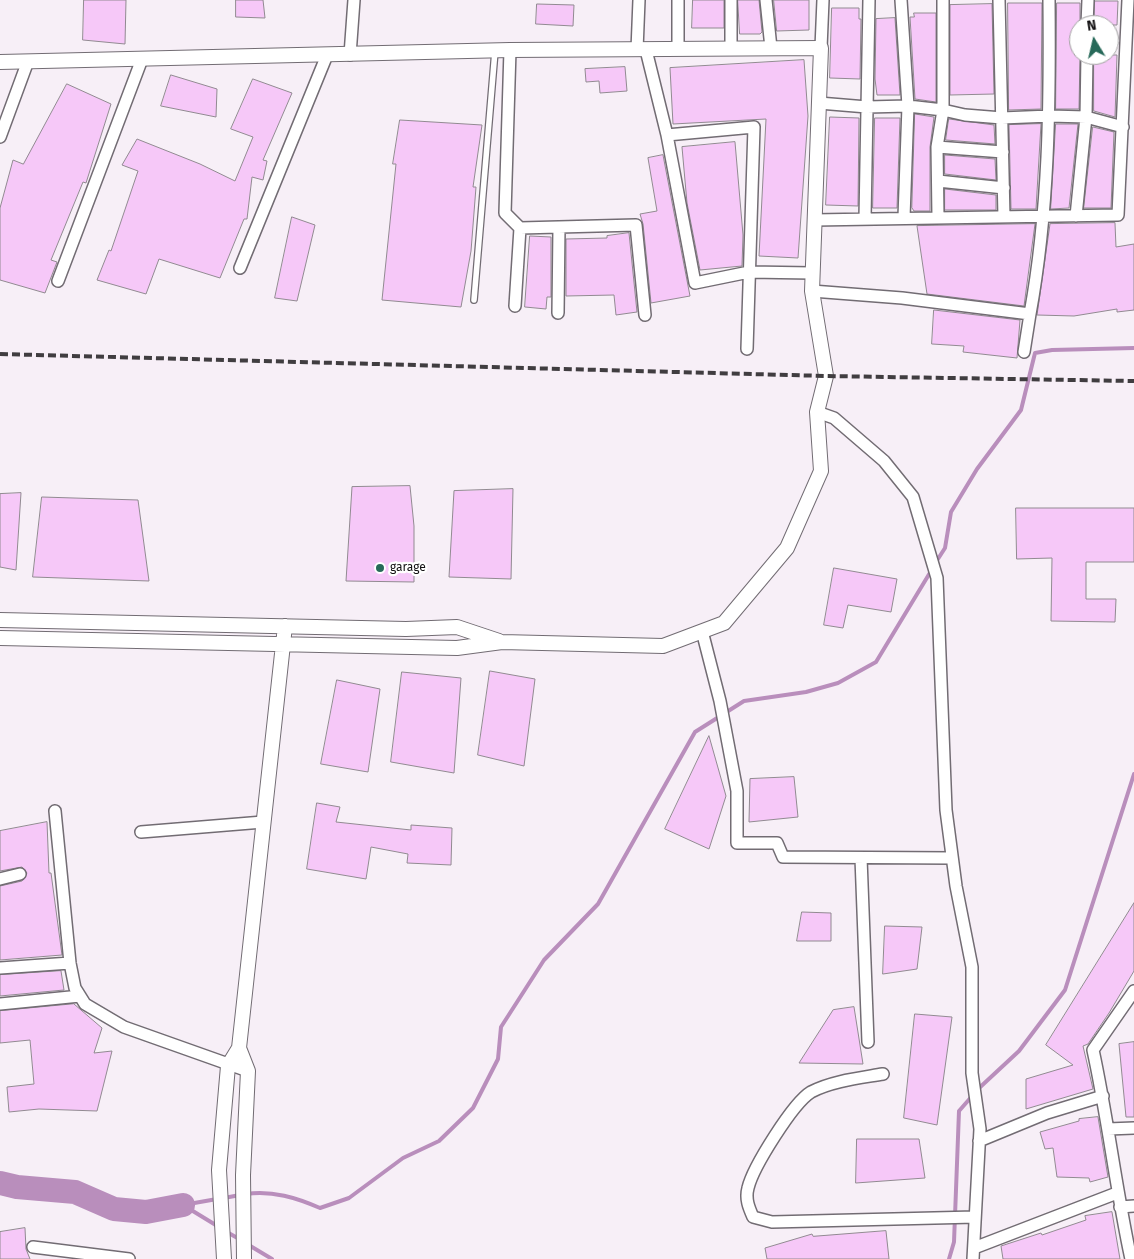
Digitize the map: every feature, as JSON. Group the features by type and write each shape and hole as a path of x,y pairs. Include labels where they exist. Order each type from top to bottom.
{"street":[{"path":"350,55 354,0"},
{"path":"639,0 641,50 666,135 695,282 749,272 812,274"},
{"path":"678,0 678,50"},
{"path":"731,0 731,48"},
{"path":"766,0 771,48"},
{"path":"0,638 457,648 502,642 663,646 724,624 787,548 821,471 817,412 826,376 812,291 812,274 823,0"},
{"path":"865,218 869,0"},
{"path":"901,0 908,106 904,217"},
{"path":"938,217 937,147 943,110 943,0"},
{"path":"999,0 1004,216"},
{"path":"1024,352 1040,259 1050,116 1049,0"},
{"path":"1088,0 1088,15"},
{"path":"814,220 904,217 1118,215 1127,134 1128,0"},
{"path":"0,62 510,50 821,48"},
{"path":"510,50 506,213 520,228 515,306"},
{"path":"240,268 327,55"},
{"path":"58,281 142,59"},
{"path":"0,137 28,62"},
{"path":"1076,216 1086,117 1087,65"},
{"path":"819,103 867,107 908,106 943,110 965,116 1002,118 1086,117 1127,134"},
{"path":"666,135 754,127 747,349"},
{"path":"937,147 1003,152"},
{"path":"938,181 1004,188"},
{"path":"520,228 636,225 645,315"},
{"path":"558,313 559,227"},
{"path":"812,291 902,298 1030,314"},
{"path":"817,412 834,418 884,461 913,497 937,578 946,810 952,858 972,967 972,1073 980,1129 969,1218 974,1253 1117,1193"},
{"path":"0,620 406,629 457,627 502,642"},
{"path":"224,1256 219,1170 228,1066 239,1048 285,626"},
{"path":"702,631 720,701 736,791 737,843 777,843 783,857 952,858"},
{"path":"55,811 70,963 75,988 85,1004 124,1027 228,1066 248,1071"},
{"path":"142,832 263,822"},
{"path":"860,858 868,1042"},
{"path":"0,879 20,874"},
{"path":"0,968 70,963"},
{"path":"1131,1259 1117,1193 1103,1096 1093,1050 1134,991"},
{"path":"0,1004 80,996"},
{"path":"239,1048 248,1071 243,1175 244,1258"},
{"path":"883,1074 843,1082 811,1092 781,1123 748,1187 747,1202 753,1217 772,1222 969,1218"},
{"path":"979,1141 1047,1113 1103,1096"},
{"path":"1108,1129 1134,1128"},
{"path":"1120,1207 1134,1206"},
{"path":"34,1247 129,1259"}],"lane":[{"path":"474,300 495,51"}],"building":[{"path":"84,0 126,0 125,44 83,40"},
{"path":"236,0 263,0 265,18 236,17"},
{"path":"693,0 724,0 724,28 692,28"},
{"path":"738,0 759,0 762,32 760,34 740,34"},
{"path":"774,0 809,0 809,30 777,31"},
{"path":"1095,1 1118,1 1117,15 1094,15"},
{"path":"1008,3 1042,3 1041,109 1009,110"},
{"path":"1057,3 1080,3 1080,15 1069,15 1069,65 1080,65 1079,109 1056,109"},
{"path":"537,4 574,5 573,26 536,24"},
{"path":"992,4 994,94 950,95 950,5"},
{"path":"832,8 859,8 859,19 861,19 860,79 830,78"},
{"path":"914,13 936,13 936,102 915,99 910,17 914,17"},
{"path":"895,18 900,95 877,95 875,79 876,19"},
{"path":"804,60 808,116 798,258 759,256 766,119 673,124 670,68"},
{"path":"1094,65 1117,65 1115,117 1094,111"},
{"path":"625,67 627,91 600,93 599,81 586,82 585,69"},
{"path":"171,75 217,89 216,117 161,106"},
{"path":"253,79 292,93 263,160 267,161 263,180 252,177 247,219 244,219 220,278 159,259 146,294 97,280 109,250 111,251 138,171 122,165 137,139 200,164 235,181 253,137 231,129"},
{"path":"67,84 111,104 86,183 83,182 51,260 57,262 45,293 0,280 0,208 13,160 23,164"},
{"path":"915,114 934,117 930,147 930,211 914,211 912,208"},
{"path":"830,117 859,118 858,206 826,205"},
{"path":"875,118 900,118 897,208 873,208"},
{"path":"949,119 994,125 995,144 946,140"},
{"path":"400,120 482,125 473,187 476,187 471,251 461,307 382,300 396,164 393,164"},
{"path":"1041,124 1036,209 1011,209 1009,125"},
{"path":"1056,124 1078,124 1069,208 1051,209"},
{"path":"1093,127 1114,132 1111,208 1084,208"},
{"path":"735,142 743,235 742,266 700,270 687,203 682,147"},
{"path":"663,155 690,296 651,303 643,224 640,214 657,211 648,158"},
{"path":"945,155 995,159 996,180 945,174"},
{"path":"945,189 996,195 996,210 945,210"},
{"path":"292,217 315,225 297,301 275,298"},
{"path":"1115,223 1116,247 1134,244 1134,310 1117,312 1117,309 1074,316 1037,315 1050,224"},
{"path":"1035,224 1024,306 927,294 917,226"},
{"path":"629,233 637,312 616,315 614,295 566,296 566,239 607,238 607,236"},
{"path":"530,236 551,237 551,297 547,297 546,309 525,307"},
{"path":"934,310 1020,320 1017,358 963,352 964,346 932,344"},
{"path":"410,486 414,526 414,582 346,581 352,487"},
{"path":"513,489 511,579 449,577 454,491"},
{"path":"21,493 16,570 0,567 0,494"},
{"path":"42,497 138,500 149,581 33,577"},
{"path":"1016,508 1134,508 1134,562 1086,562 1086,599 1116,599 1115,622 1051,621 1052,558 1017,559"},
{"path":"834,568 897,579 891,612 848,605 843,628 824,625"},
{"path":"490,671 535,679 524,766 478,755"},
{"path":"402,672 461,678 454,773 391,762"},
{"path":"337,680 380,689 368,772 321,764"},
{"path":"709,736 726,796 709,849 665,829"},
{"path":"794,777 798,817 749,822 750,779"},
{"path":"317,803 340,807 336,822 411,830 411,825 452,828 451,865 407,863 408,854 371,847 366,879 307,869"},
{"path":"47,822 49,873 51,873 62,955 0,960 0,886 22,881 27,873 22,867 0,871 0,831"},
{"path":"1134,903 1134,971 1088,1044 1083,1046 1093,1089 1026,1109 1026,1079 1073,1065 1046,1045"},
{"path":"802,912 831,913 831,941 797,941"},
{"path":"885,926 922,927 917,969 883,974"},
{"path":"61,971 64,990 0,996 0,975"},
{"path":"74,1004 102,1028 94,1053 112,1051 97,1111 39,1109 9,1112 7,1087 34,1084 30,1040 0,1043 0,1011"},
{"path":"854,1007 863,1064 799,1063 833,1010"},
{"path":"915,1014 952,1017 937,1125 904,1118"},
{"path":"1134,1042 1134,1117 1126,1117 1119,1044"},
{"path":"1098,1117 1108,1177 1090,1182 1089,1178 1057,1177 1053,1148 1045,1149 1040,1132 1079,1121 1079,1119"},
{"path":"857,1139 919,1139 925,1178 856,1183"},
{"path":"1112,1212 1120,1259 1003,1259 1001,1246 1086,1220 1085,1216"},
{"path":"25,1228 26,1249 30,1259 0,1259 0,1232"},
{"path":"886,1231 889,1259 767,1259 765,1248 812,1234 813,1236"}],"waterway":[{"path":"936,562 945,548 951,512 977,469 1021,410 1035,353 1052,350 1134,348"},
{"path":"246,1194 275,1194 320,1208 349,1198 403,1158 439,1141 473,1108 498,1059 501,1027 544,960 598,904 695,732 744,701 806,692 838,683 876,662 931,571"},
{"path":"977,1090 1019,1051 1065,990 1134,774"},
{"path":"949,1259 954,1242 959,1111 973,1095"},
{"path":"0,1183 17,1187 75,1192 114,1209 146,1212 183,1205"},
{"path":"224,1198 240,1195"},
{"path":"183,1205 217,1199"},
{"path":"183,1205 219,1227"},
{"path":"225,1231 241,1240"},
{"path":"247,1244 272,1259"}],"railway":[{"path":"0,354 826,376 1134,381"}],"place":[{"name":"garage","path":"380,568"}]}
